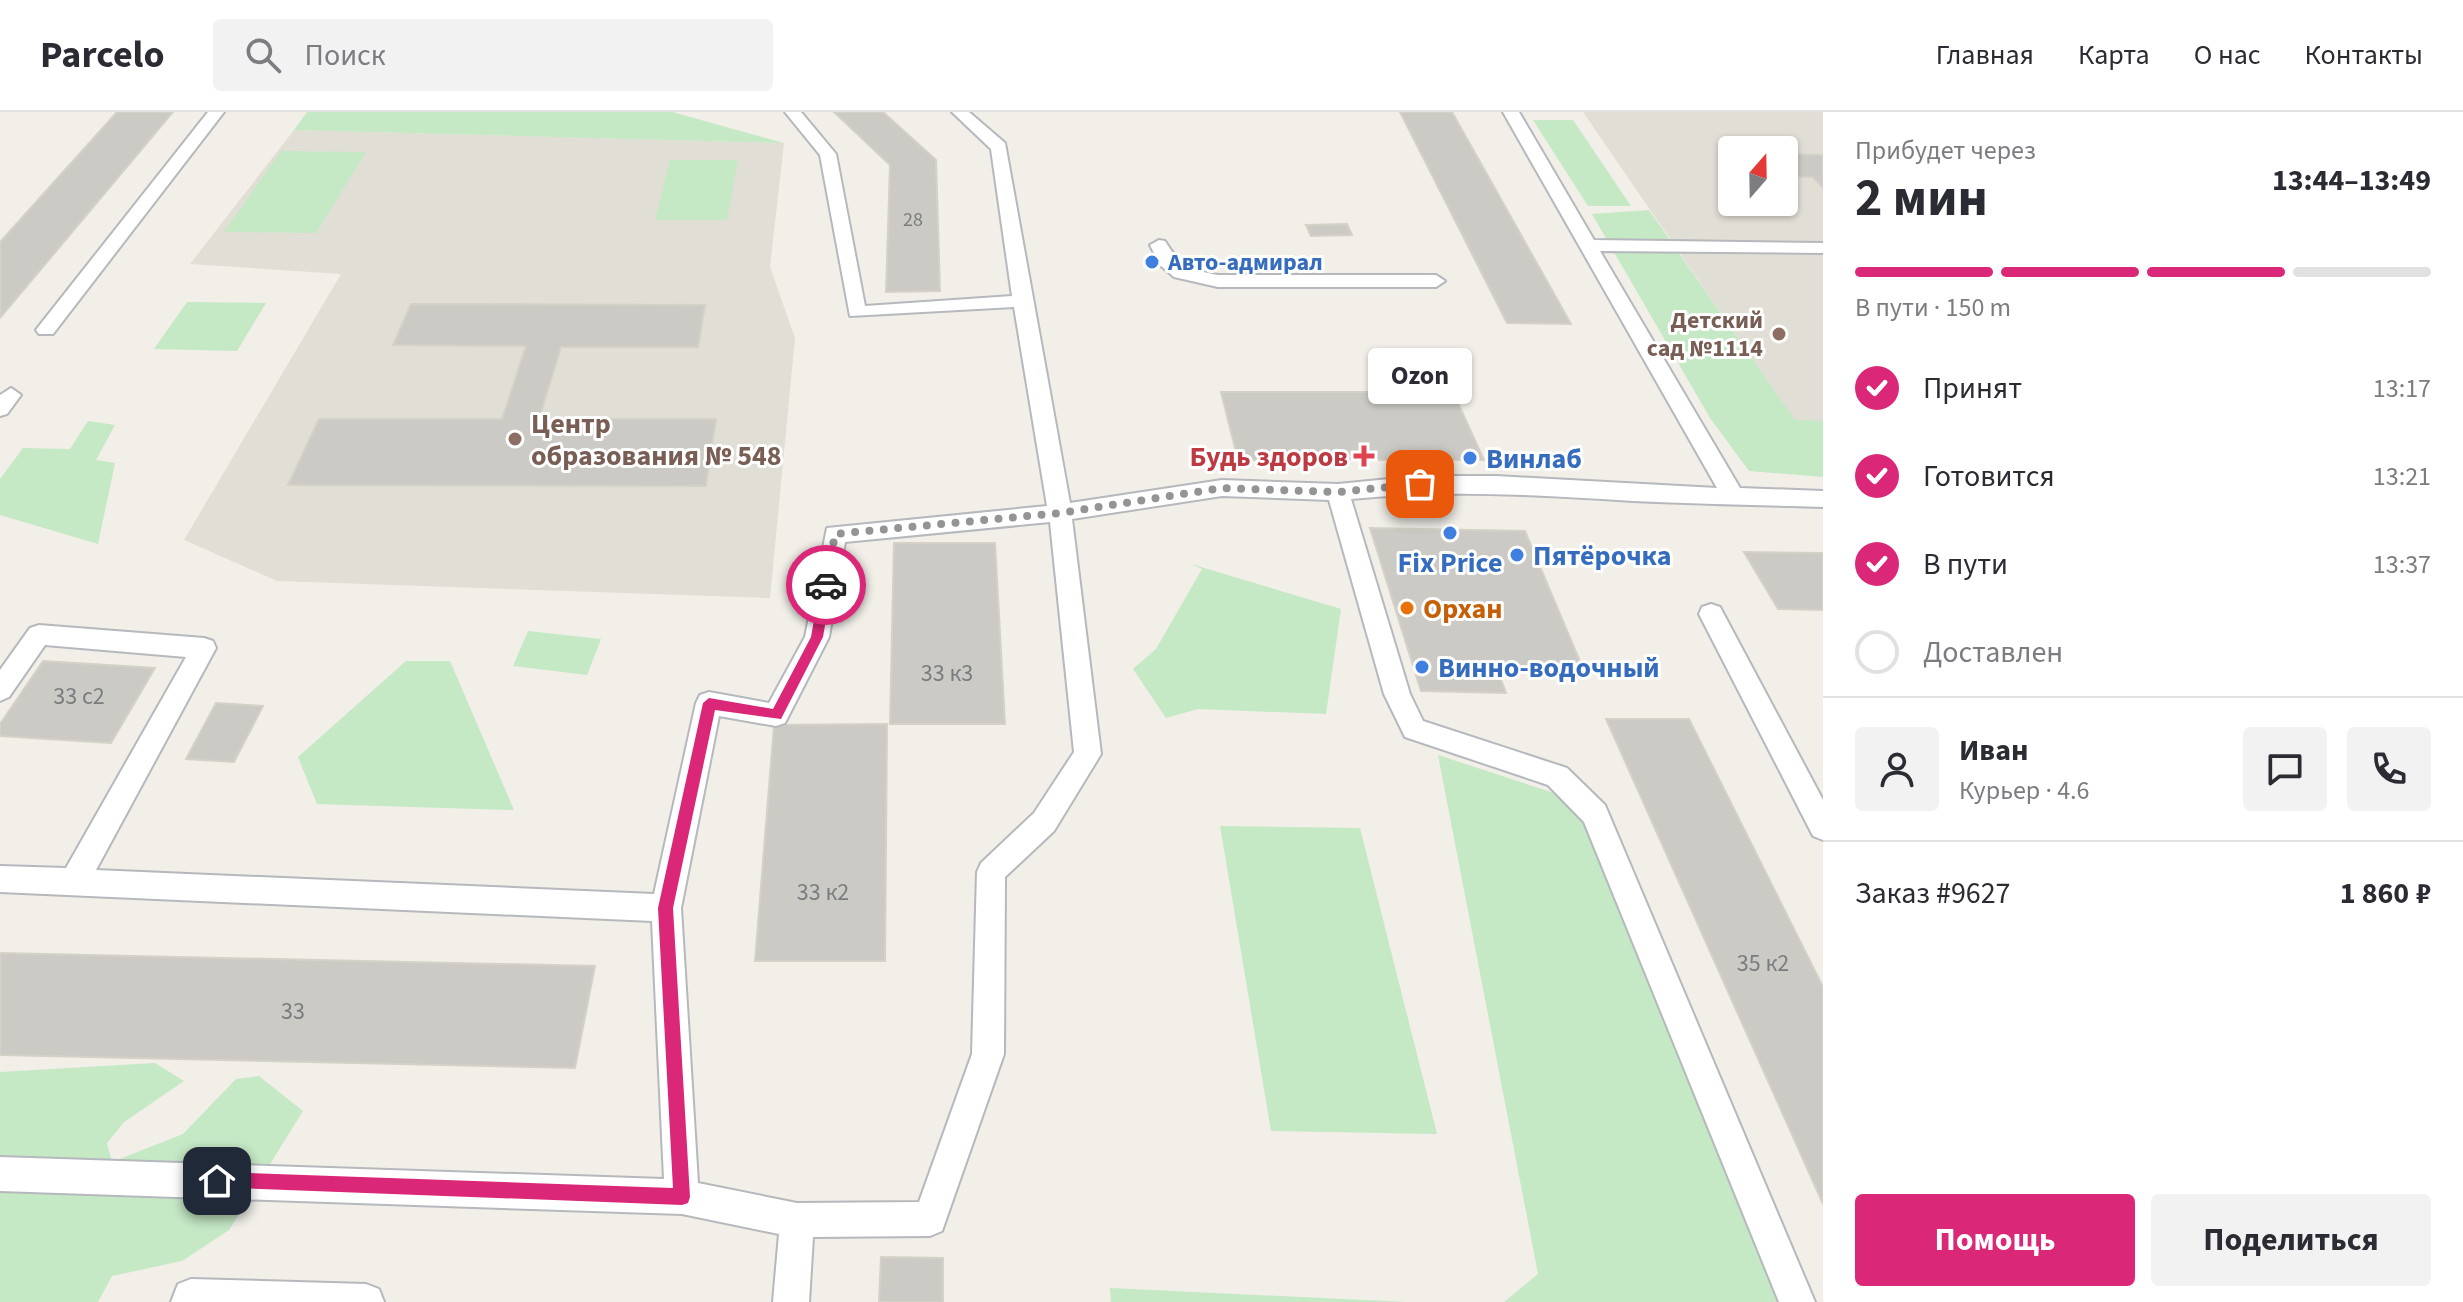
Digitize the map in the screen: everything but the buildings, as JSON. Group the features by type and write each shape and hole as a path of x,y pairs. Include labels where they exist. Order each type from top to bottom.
{"lane":[{"path":"46,330 216,112"},
{"path":"793,112 828,154 857,312 1023,301"},
{"path":"0,1174 682,1197 797,1220 930,1219 988,1054 991,872 1044,822 1088,754 1060,513 999,147 960,112"},
{"path":"1511,112 1734,497"},
{"path":"1159,245 1167,261 1181,273 1218,281 1436,281"},
{"path":"1590,245 1823,248"},
{"path":"682,1197 666,908 709,703 776,715 817,637 835,534 1060,513 1222,488 1338,492 1420,484 1496,484 1823,499"},
{"path":"1338,492 1397,694 1414,729 1557,776 1595,814 1797,1302"},
{"path":"1711,614 1823,827"},
{"path":"0,690 39,635 204,648 74,882"},
{"path":"0,879 666,908"},
{"path":"791,1302 797,1220"},
{"path":"189,1302 191,1297 366,1302"}],"shaded area":[{"name":"Детский сад №1114","path":"1583,112 1823,112 1823,421 1795,421"},
{"name":"Центр образования № 548","path":"294,130 784,143 770,267 795,338 770,598 277,581 184,540 341,274 190,264"}],"green space":[{"path":"307,112 672,112 784,143 294,130"},
{"path":"1533,120 1573,120 1631,206 1588,206"},
{"path":"281,151 366,152 316,233 224,232"},
{"path":"670,160 738,160 727,220 655,220"},
{"path":"1649,210 1795,420 1823,421 1823,477 1749,471 1710,418 1592,214"},
{"path":"187,302 266,303 237,351 154,349"},
{"path":"88,421 115,425 96,460 115,463 98,544 0,515 0,479 23,448 70,449"},
{"path":"1191,564 1341,609 1326,714 1198,709 1166,718 1133,669 1156,649 1202,569"},
{"path":"528,631 601,639 587,675 513,666"},
{"path":"406,661 450,661 514,810 317,804 298,757"},
{"path":"1438,755 1560,795 1586,818 1786,1302 1504,1302 1538,1274"},
{"path":"1220,826 1360,828 1437,1134 1271,1131"},
{"path":"155,1063 184,1081 124,1122 107,1143 112,1162 183,1134 236,1079 259,1076 303,1111 229,1230 182,1261 112,1276 98,1302 0,1302 0,1072"},
{"path":"1110,1288 1406,1302 1111,1302"}],"way so far":[{"path":"826,585 835,534 1060,513 1222,488 1338,492 1420,484"}],"place":[{"name":"Авто-адмирал","path":"1152,262"},
{"name":"Детский сад №1114","path":"1779,334"},
{"name":"Центр образования № 548","path":"515,439"},
{"name":"Будь здоров","path":"1364,456"},
{"name":"Винлаб","path":"1470,458"},
{"name":"Ozon","path":"1420,484"},
{"name":"Fix Price","path":"1450,533"},
{"name":"Пятёрочка","path":"1517,555"},
{"name":"Орхан","path":"1407,608"},
{"name":"Винно-водочный","path":"1422,667"}],"route":[{"path":"217,1181 682,1197 666,908 709,703 776,715 817,637 826,585"}]}
